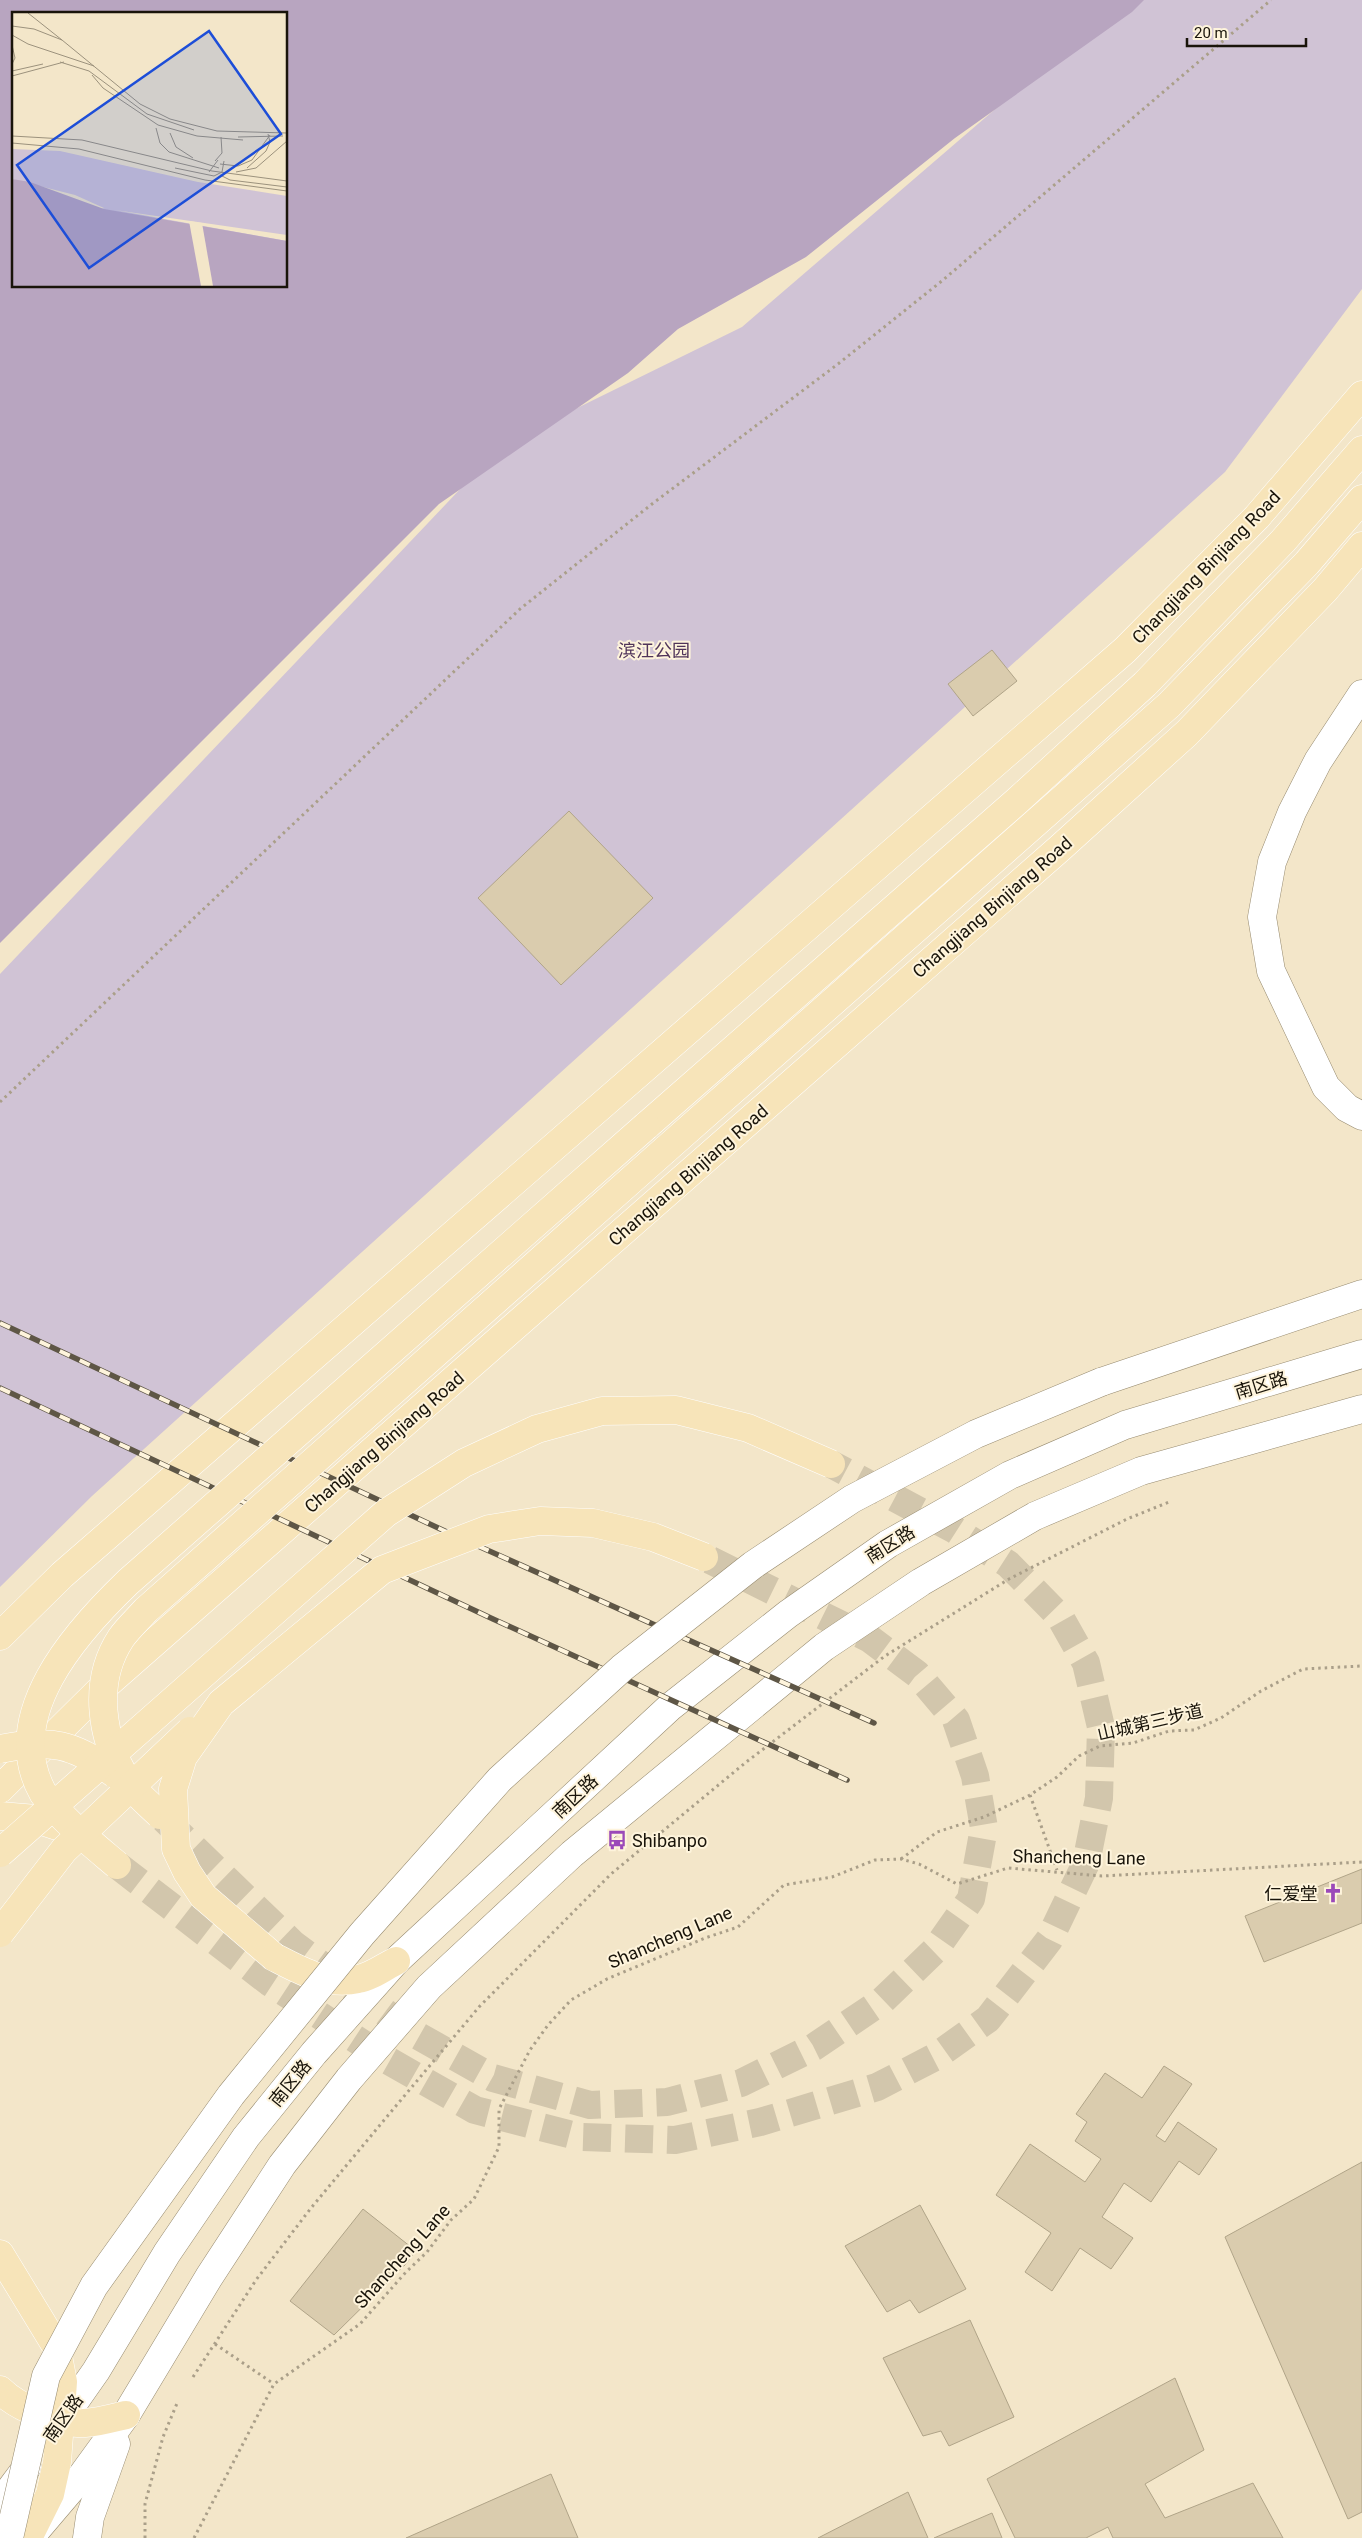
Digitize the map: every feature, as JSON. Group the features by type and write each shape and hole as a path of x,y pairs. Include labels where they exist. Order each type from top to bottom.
{"main road":[{"name":"Changjiang Binjiang Road","path":"0,1636 62,1575 1125,650 1257,517 1362,395"},
{"path":"13,1747 46,1677 68,1644 92,1617 142,1569 1018,801 1145,684 1283,541 1362,450"},
{"path":"129,1784 112,1750 106,1726 102,1696 107,1670 121,1638 154,1603 1169,704 1307,563 1362,499"},
{"name":"Changjiang Binjiang Road","path":"0,1789 115,1677 1045,862 1187,733 1325,590 1362,546"},
{"path":"1362,694 1318,760 1292,812 1272,862 1262,918 1271,971 1326,1087 1347,1108 1362,1116"},
{"path":"9,2538 46,2376 94,2286 231,2095 362,1934 500,1779 622,1668 753,1565 852,1499 960,1443 1101,1382 1362,1294"},
{"name":"南区路","path":"0,2503 96,2371 167,2253 246,2137 314,2053 396,1961 670,1708 788,1614 888,1544 1010,1475 1125,1425 1362,1354"},
{"path":"28,2538 78,2482 126,2415 209,2277 282,2165 361,2065 443,1974 572,1854 710,1738 824,1647 921,1582 1035,1516 1141,1471 1362,1408"},
{"path":"1,1853 386,1513 472,1459 537,1429 602,1412 676,1410 748,1428 831,1464"},
{"path":"0,1934 64,1850 221,1703 382,1570 489,1530 540,1521 593,1524 653,1537 704,1556"},
{"path":"221,1703 183,1757 174,1789 176,1849 187,1872 203,1896 274,1957 310,1976 336,1981 359,1979 396,1961"},
{"path":"13,1747 49,1743 73,1748 97,1760 129,1784 160,1815"},
{"path":"13,1747 30,1769 42,1792 59,1813 80,1834 117,1865"},
{"path":"0,1816 36,1819 80,1834"},
{"path":"0,2254 56,2346 63,2382 62,2420 57,2462 50,2494 28,2538"},
{"path":"0,2390 20,2405 41,2415 62,2420 83,2424 126,2415"},
{"path":"87,2538 90,2517 126,2415"}],"path":[{"path":"0,1102 520,609 652,504 838,364 943,280 1271,0"},
{"path":"190,2381 256,2280 311,2208 479,2007 611,1874 744,1763 885,1656 1009,1579 1127,1519 1172,1500"},
{"name":"山城第三步道","path":"901,1859 936,1832 984,1818 1030,1795 1057,1777 1079,1756 1100,1746 1133,1743 1169,1731 1194,1730 1221,1718 1260,1691 1303,1669 1362,1666"},
{"path":"1030,1795 1057,1870"},
{"name":"Shancheng Lane","path":"274,2384 360,2324 406,2272 427,2252 451,2220 474,2199 499,2147 499,2109 530,2050 548,2024 571,2000 607,1979 705,1938 738,1928 784,1885 832,1877 875,1860 901,1859 919,1864 957,1884 1008,1868 1057,1870 1102,1876 1362,1862"},
{"path":"194,2538 274,2384 215,2344"},
{"path":"145,2538 145,2504 163,2437 180,2396"}],"green space":[{"name":"滨江公园","path":"1122,0 1362,0 1362,289 1225,472 92,1496 0,1587 0,974 502,445 742,327"}],"shaded area":[{"path":"0,0 1144,0 1132,12 955,138 806,257 678,329 628,373 439,504 0,943"}],"building":[{"path":"992,650 1017,681 973,716 948,684"},
{"path":"569,811 653,898 561,985 478,898"},
{"name":"仁爱堂","path":"1362,1869 1362,1923 1264,1962 1245,1916"},
{"path":"1164,2066 1192,2084 1156,2136 1165,2142 1178,2122 1217,2149 1199,2175 1179,2161 1151,2202 1124,2183 1102,2217 1133,2238 1111,2269 1080,2248 1052,2291 1025,2272 1051,2233 996,2195 1030,2144 1085,2182 1101,2159 1075,2141 1087,2122 1076,2114 1105,2073 1142,2098"},
{"path":"1362,2162 1362,2512 1348,2519 1225,2237"},
{"path":"920,2205 966,2289 919,2313 910,2300 887,2312 845,2246"},
{"path":"363,2209 416,2251 405,2265 334,2335 290,2301"},
{"path":"970,2320 1014,2417 949,2446 941,2431 923,2436 883,2358"},
{"path":"1175,2378 1204,2450 1145,2484 1165,2518 1253,2483 1283,2538 1113,2538 1108,2527 1086,2538 1015,2538 987,2479"},
{"path":"551,2474 578,2538 406,2538"},
{"path":"908,2492 928,2538 818,2538"},
{"path":"992,2513 1002,2538 934,2538"}],"tunnel":[{"path":"117,1865 269,1982 389,2061 475,2110 580,2137 675,2140 760,2122 877,2087 935,2057 988,2019 1049,1940 1086,1863 1099,1798 1101,1727 1086,1663 1060,1617 1008,1564 955,1530 831,1464"},
{"path":"164,1819 293,1944 413,2033 493,2078 590,2105 667,2102 741,2083 814,2047 882,2001 935,1950 971,1899 984,1828 975,1776 956,1720 917,1674 870,1639 704,1557"}],"railway":[{"path":"0,1323 449,1533 874,1723"},
{"path":"0,1388 493,1619 847,1780"}],"place":[{"name":"Shibanpo","path":"617,1840"},
{"name":"仁爱堂","path":"1333,1893"}]}
